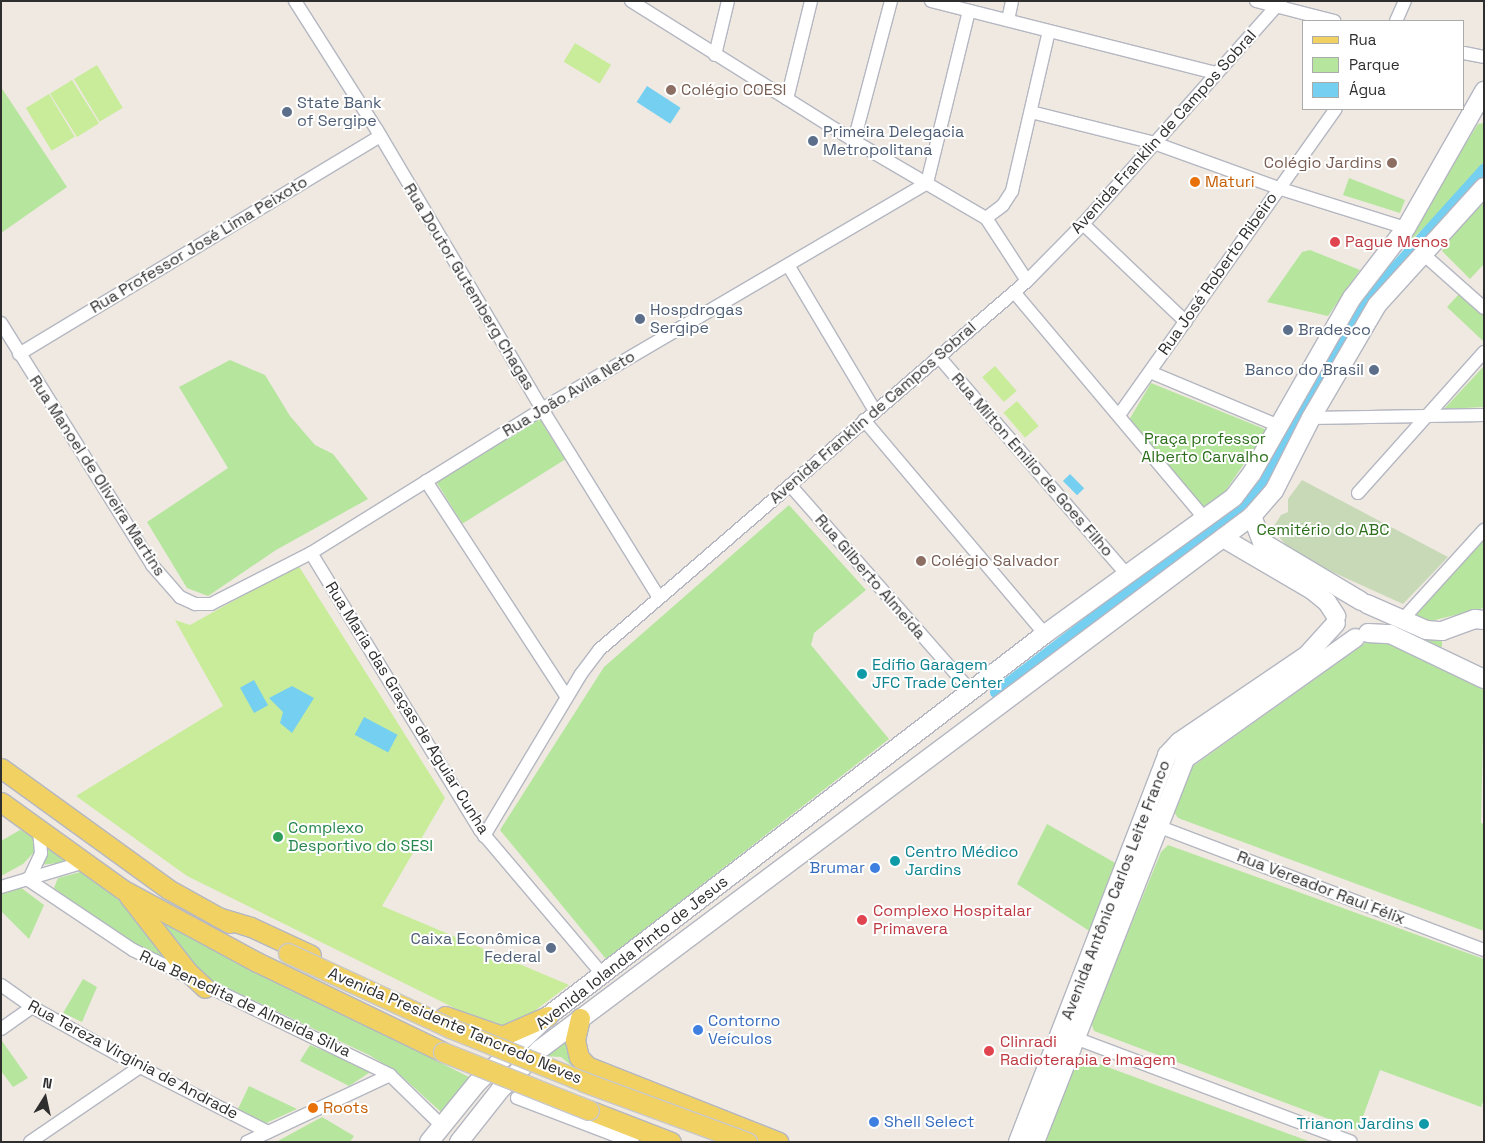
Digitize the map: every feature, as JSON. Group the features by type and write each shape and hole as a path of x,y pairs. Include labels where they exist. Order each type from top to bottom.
{"main road":[{"name":"Avenida Iolanda Pinto de Jesus","path":"429,1142 477,1083 548,1016 654,937 970,690 1126,574 1206,520 1242,487 1352,298 1406,228 1476,121 1484,91"},
{"name":"Avenida Iolanda Pinto de Jesus","path":"459,1142 500,1090 539,1050 1252,516 1274,491 1311,418 1377,305 1422,253 1484,187"},
{"path":"1252,516 1262,542 1364,602 1402,620 1426,630 1453,628 1475,619 1484,620"},
{"path":"1223,538 1312,590 1327,602 1343,634 1362,636 1390,634 1484,679"},
{"path":"1362,636 1374,615 1364,602"},
{"name":"Avenida Antônio Carlos Leite Franco","path":"1151,823 1163,762 1172,748 1307,655 1336,619 1342,604 1364,602"},
{"path":"1447,660 1447,638 1453,628"},
{"name":"Avenida Antônio Carlos Leite Franco","path":"1018,1142 1068,1035 1151,823 1185,759 1362,636"},
{"name":"Avenida Presidente Tancredo Neves","path":"1,768 109,849 168,889 288,953 450,1028 584,1082 747,1142"},
{"name":"Avenida Presidente Tancredo Neves","path":"1,802 38,831 122,888 257,962 442,1052 671,1142"},
{"path":"770,847 772,860 784,868"},
{"path":"122,888 188,972 205,988"},
{"path":"218,917 251,927 450,1019 498,1036 507,1036 548,1016"},
{"path":"654,937 665,940 668,953"},
{"path":"580,1018 575,1040 579,1057 587,1066 779,1142"},
{"name":"Avenida Antônio Carlos Leite Franco","path":"1035,1142 1068,1035"}],"street":[{"name":"Rua Doutor Gutemberg Chagas","path":"295,1 380,136 542,409 660,598"},
{"path":"631,1 644,5 715,55 854,141 986,218 1027,281"},
{"path":"715,55 728,1"},
{"path":"787,99 811,1"},
{"path":"854,141 891,1"},
{"path":"931,1 1216,73"},
{"path":"1008,20 1012,1"},
{"path":"1256,1 1279,4 1331,20"},
{"path":"1396,20 1406,1"},
{"name":"Avenida Franklin de Campos Sobral","path":"484,836 567,697 599,650 1027,281 1083,224 1279,4"},
{"path":"927,183 969,11"},
{"path":"986,218 1003,205 1012,191 1049,31"},
{"path":"1465,53 1484,58"},
{"name":"Rua José Roberto Ribeiro","path":"1119,415 1186,322 1278,188 1335,110"},
{"path":"1031,112 1154,143 1278,188 1406,228"},
{"name":"Rua Professor José Lima Peixoto","path":"19,354 380,136"},
{"name":"Rua João Avila Neto","path":"211,604 311,553 542,409 927,183"},
{"path":"1083,224 1186,322"},
{"path":"1422,253 1484,308"},
{"path":"788,265 874,411"},
{"path":"1014,292 1206,520"},
{"name":"Rua Manoel de Oliveira Martins","path":"1,323 152,565 180,597 195,604 211,604"},
{"path":"1358,493 1484,352"},
{"name":"Rua Milton Emilio de Goes Filho","path":"939,357 1126,574"},
{"path":"1150,372 1279,426"},
{"path":"1311,418 1425,417 1484,414"},
{"path":"864,420 1046,634"},
{"path":"426,481 567,697"},
{"name":"Rua Gilberto Almeida","path":"790,485 970,690"},
{"path":"1402,620 1484,530"},
{"name":"Rua Maria das Graças de Aguiar Cunha","path":"311,553 484,836 604,975"},
{"name":"Rua Vereador Raul Félix","path":"1151,823 1484,950"},
{"path":"28,878 41,853 38,831"},
{"path":"1,887 85,862"},
{"name":"Rua Benedita de Almeida Silva","path":"28,878 133,950 205,988 390,1075 442,1126"},
{"name":"Rua Tereza Virginia de Andrade","path":"1,985 32,1007 140,1067 268,1132"},
{"path":"1,1029 32,1007"},
{"path":"1068,1035 1351,1142"},
{"path":"30,1142 140,1067"},
{"path":"247,1142 390,1075"},
{"path":"517,1098 633,1142"}],"green space":[{"path":"575,43 611,65 600,83 564,62"},
{"path":"97,65 123,108 100,122 74,79"},
{"path":"72,80 99,123 77,137 50,94"},
{"path":"1,87 67,187 1,233"},
{"path":"49,94 75,137 52,151 26,108"},
{"path":"1484,123 1484,162 1443,209 1395,256 1478,124"},
{"path":"1349,178 1405,200 1400,213 1343,195"},
{"path":"1484,201 1484,264 1470,279 1442,251 1446,242"},
{"path":"1310,250 1360,270 1328,316 1267,302 1302,252"},
{"path":"1459,294 1484,316 1483,341 1447,307"},
{"path":"230,360 265,375 290,416 315,445 333,454 368,499 276,550 208,596 187,588 147,522 228,468 179,387"},
{"path":"995,366 1017,391 1004,402 982,377"},
{"path":"1484,366 1484,407 1444,409"},
{"name":"Praça professor Alberto Carvalho","path":"1151,383 1267,430 1222,496 1203,510 1129,420"},
{"path":"1017,401 1039,426 1025,438 1003,413"},
{"path":"539,418 565,460 462,524 436,482"},
{"name":"Cemitério do ABC","path":"1302,480 1448,557 1403,604 1295,555 1272,529 1281,515 1288,512 1288,499"},
{"path":"789,505 866,590 814,633 811,645 889,739 606,959 500,830 604,667"},
{"path":"1484,539 1484,608 1431,621 1416,615"},
{"name":"Complexo Desportivo do SESI","path":"298,565 445,798 382,906 569,985 505,1033 187,876 76,796 223,706 175,620 190,625"},
{"path":"1394,621 1442,639 1442,646 1440,649 1394,626"},
{"path":"1374,637 1484,690 1481,823 1484,824 1484,931 1178,818 1174,812 1192,767"},
{"path":"1047,824 1117,864 1091,932 1017,884"},
{"path":"20,830 34,836 35,851 23,864 1,876 1,841"},
{"path":"1168,845 1484,959 1484,1099 1481,1107 1380,1070 1358,1130 1094,1031 1091,1022 1161,852"},
{"path":"50,847 69,862 39,865"},
{"path":"84,871 109,888 182,972 119,937 54,888 58,878"},
{"path":"20,887 44,905 29,939 1,911 1,894"},
{"path":"153,918 471,1078 441,1112 397,1072 369,1055 196,973"},
{"path":"83,979 97,987 82,1022 63,1013"},
{"path":"570,1034 579,1072 561,1057 544,1056"},
{"path":"2,1041 28,1078 13,1087 1,1071"},
{"path":"310,1045 372,1071 349,1086 300,1061"},
{"path":"1083,1058 1311,1142 1046,1142 1075,1060"},
{"path":"249,1086 297,1109 264,1124 237,1111"},
{"path":"322,1117 354,1136 350,1142 276,1142"}],"water":[{"path":"647,86 681,108 670,124 637,102"},
{"path":"1070,474 1084,488 1077,495 1063,481"},
{"path":"254,680 268,705 254,713 240,688"},
{"path":"292,686 314,698 292,733 280,723 283,712 269,698"},
{"path":"364,717 398,735 388,752 355,735"}],"waterway":[{"path":"995,692 1235,509 1260,487 1364,301 1484,168"}],"place":[{"name":"Colégio COESI","path":"671,90"},
{"name":"State Bank of Sergipe","path":"287,112"},
{"name":"Primeira Delegacia Metropolitana","path":"813,141"},
{"name":"Colégio Jardins","path":"1392,163"},
{"name":"Maturi","path":"1195,182"},
{"name":"Pague Menos","path":"1335,242"},
{"name":"Hospdrogas Sergipe","path":"640,319"},
{"name":"Bradesco","path":"1288,330"},
{"name":"Banco do Brasil","path":"1374,370"},
{"name":"Colégio Salvador","path":"921,561"},
{"name":"Edífio Garagem JFC Trade Center","path":"862,674"},
{"name":"Complexo Desportivo do SESI","path":"278,837"},
{"name":"Centro Médico Jardins","path":"895,861"},
{"name":"Brumar","path":"875,868"},
{"name":"Complexo Hospitalar Primavera","path":"862,920"},
{"name":"Caixa Econômica Federal","path":"551,948"},
{"name":"Contorno Veículos","path":"698,1030"},
{"name":"Clinradi Radioterapia e Imagem","path":"989,1051"},
{"name":"Roots","path":"313,1108"},
{"name":"Shell Select","path":"874,1122"},
{"name":"Trianon Jardins","path":"1424,1124"}]}
